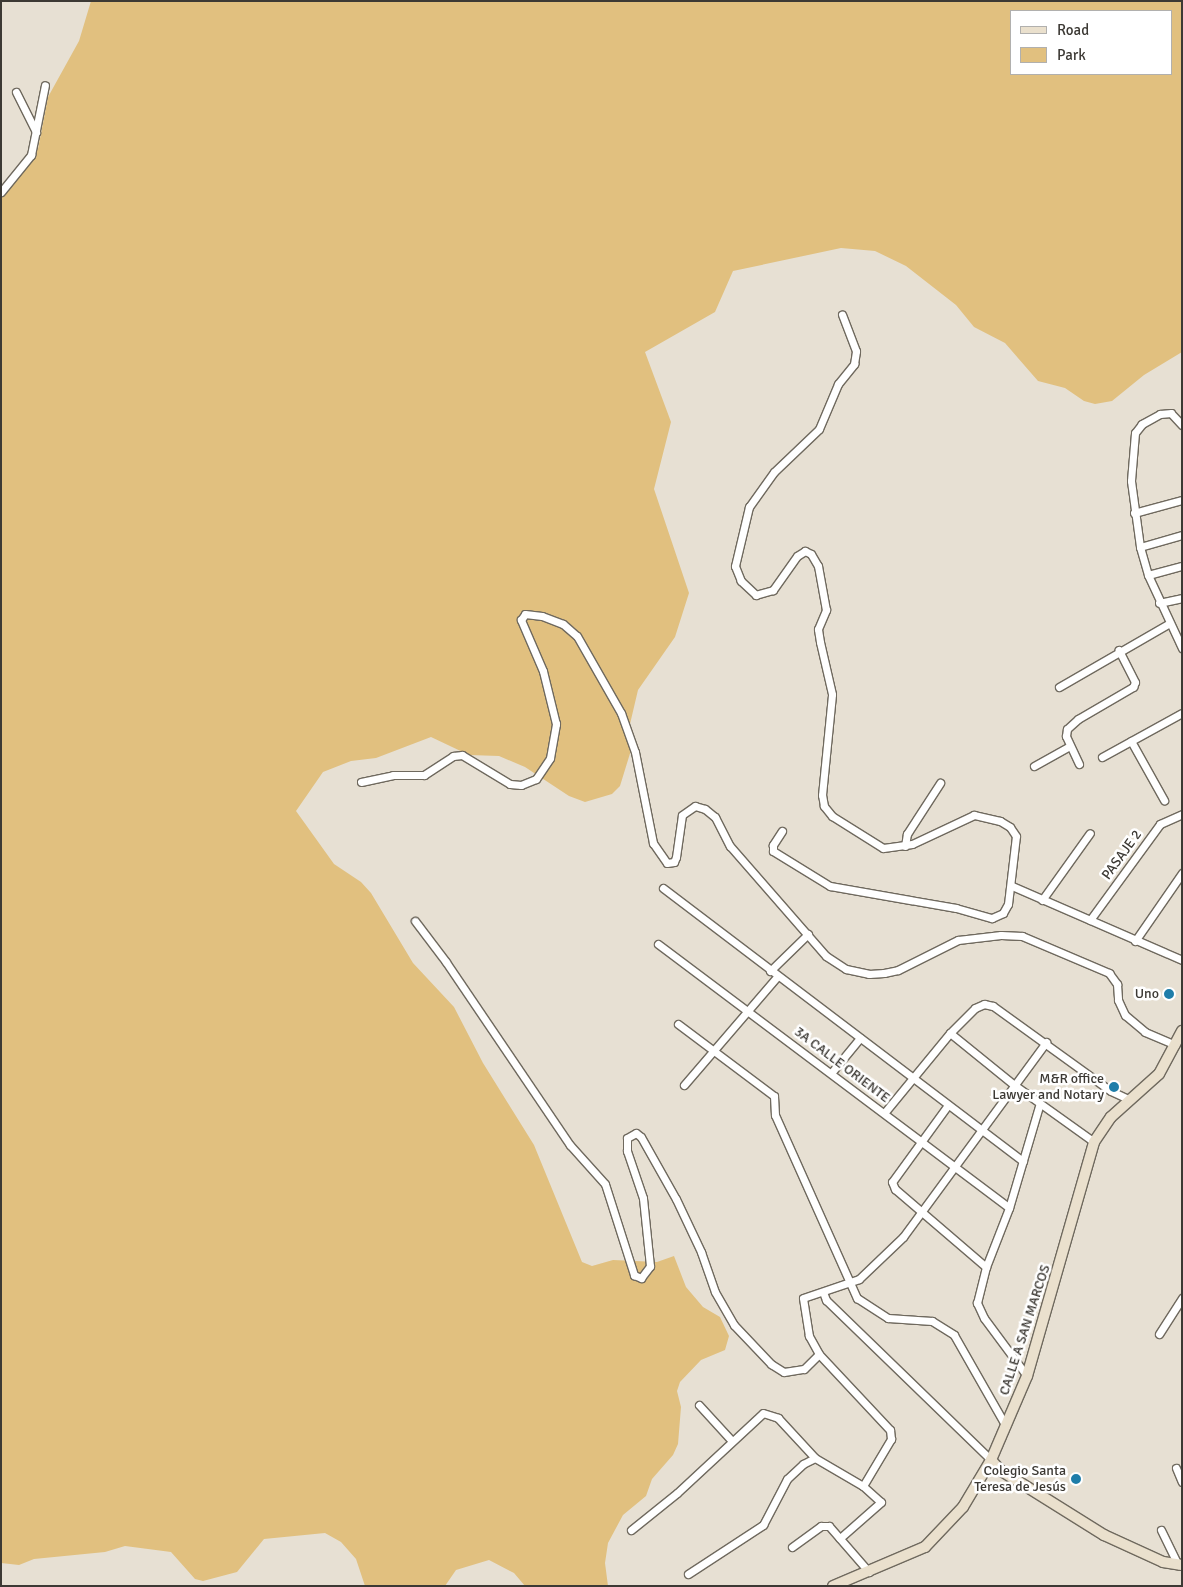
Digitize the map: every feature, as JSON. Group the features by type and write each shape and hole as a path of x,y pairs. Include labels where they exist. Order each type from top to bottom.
{"main road":[{"name":"CALLE A SAN MARCOS","path":"833,1586 915,1552 939,1535 963,1507 991,1460 1028,1376 1094,1142 1103,1126 1159,1074 1182,1031"},
{"path":"991,1460 1007,1474 1104,1535 1138,1552 1180,1565"}],"street":[{"path":"1,192 31,155 45,85"},
{"path":"16,92 36,132"},
{"path":"782,831 773,845 774,851 830,886 842,890 854,889 940,904 992,918 1003,913 1012,886 1016,836 1010,826 1000,820 974,815 905,846 883,848 844,826 824,806 832,683 818,629 826,610 823,586 812,554 805,551 797,556 773,590 756,595 741,581 735,566 748,507 774,472 819,429 838,384 854,364 856,351 842,315"},
{"path":"1182,424 1171,413 1160,414 1142,424 1136,433 1131,481 1140,547 1148,574 1168,624 1182,648"},
{"path":"1134,513 1182,500"},
{"path":"1140,547 1182,535"},
{"path":"1148,574 1182,566"},
{"path":"1159,603 1182,598"},
{"path":"361,782 393,775 424,775 453,756 462,755 510,784 521,785 536,779 550,758 556,724 543,671 521,620 525,614 542,616 562,624 577,636 621,713 635,752 653,843 658,854 667,863 674,862 682,815 695,806 705,809 715,817 730,846 808,934 836,963 846,969 869,974 898,970 958,940 1001,935 1022,936 1109,973 1117,984 1118,1000 1124,1015 1145,1032 1175,1045"},
{"path":"1059,687 1120,650 1168,624"},
{"path":"1173,632 1182,630"},
{"path":"1079,764 1066,736 1072,724 1133,687 1134,677 1120,650"},
{"path":"1102,757 1182,713"},
{"path":"1132,740 1164,800"},
{"path":"1034,766 1070,746"},
{"path":"905,846 907,834 940,784"},
{"name":"PASAJE 2","path":"1090,920 1160,824 1182,814"},
{"path":"1042,900 1090,834"},
{"path":"1135,940 1182,873"},
{"path":"1012,886 1182,960"},
{"path":"663,888 777,977 1023,1161"},
{"path":"415,921 446,962 570,1146 605,1184 634,1275 641,1278 650,1266 643,1198 627,1151 626,1138 636,1133 641,1137 676,1199 701,1252 715,1292 734,1325 771,1364 784,1372 804,1369 819,1354"},
{"path":"770,971 808,934"},
{"name":"3A CALLE ORIENTE","path":"658,944 832,1072 1009,1208"},
{"path":"684,1085 712,1050 777,977"},
{"path":"884,1112 950,1033 975,1008 988,1004 1046,1042 1112,1091 1130,1100"},
{"path":"678,1024 776,1100 775,1115 849,1284 864,1305 888,1318 932,1321 954,1335 1006,1426"},
{"path":"950,1033 1013,1084 1094,1142"},
{"path":"832,1072 860,1038"},
{"path":"863,1486 890,1439 890,1430 819,1354 809,1336 802,1298 859,1280 903,1237 920,1211 982,1130 1013,1084 1046,1042"},
{"path":"1028,1376 978,1308 978,1292 1009,1208 1040,1104"},
{"path":"948,1105 892,1182 894,1188 986,1267"},
{"path":"822,1292 826,1300 991,1460"},
{"path":"1159,1334 1182,1298"},
{"path":"699,1405 732,1440"},
{"path":"630,1530 677,1493 755,1417 763,1413 771,1414 815,1458 863,1486 881,1504 840,1538"},
{"path":"688,1574 763,1524 787,1479 815,1458"},
{"path":"1176,1468 1182,1482"},
{"path":"792,1547 825,1525 840,1538 869,1572"},
{"path":"1161,1530 1180,1565"}],"green space":[{"path":"91,1 1182,1 1182,352 1144,375 1112,401 1095,404 1084,401 1065,388 1038,381 1005,343 974,327 956,305 906,266 875,251 841,248 733,271 715,312 645,352 671,422 654,489 689,593 675,637 638,690 630,724 632,747 620,786 612,794 585,802 569,796 525,767 499,756 469,755 431,737 376,758 351,761 323,772 296,811 334,864 361,882 371,893 413,963 454,1007 483,1063 534,1145 582,1262 592,1266 613,1260 657,1262 674,1256 686,1287 703,1307 720,1317 729,1336 725,1350 701,1360 680,1382 677,1391 681,1407 678,1444 673,1455 652,1479 646,1496 623,1515 608,1543 605,1563 608,1586 525,1586 514,1573 489,1560 456,1570 445,1586 365,1586 356,1559 341,1542 325,1533 264,1539 237,1572 203,1581 195,1579 171,1552 125,1546 105,1552 34,1559 19,1565 1,1563 1,198 38,149 48,97 79,41"}],"place":[{"name":"Uno","path":"1169,994"},
{"name":"M&R office Lawyer and Notary","path":"1114,1087"},
{"name":"Colegio Santa Teresa de Jesús","path":"1076,1479"}]}
